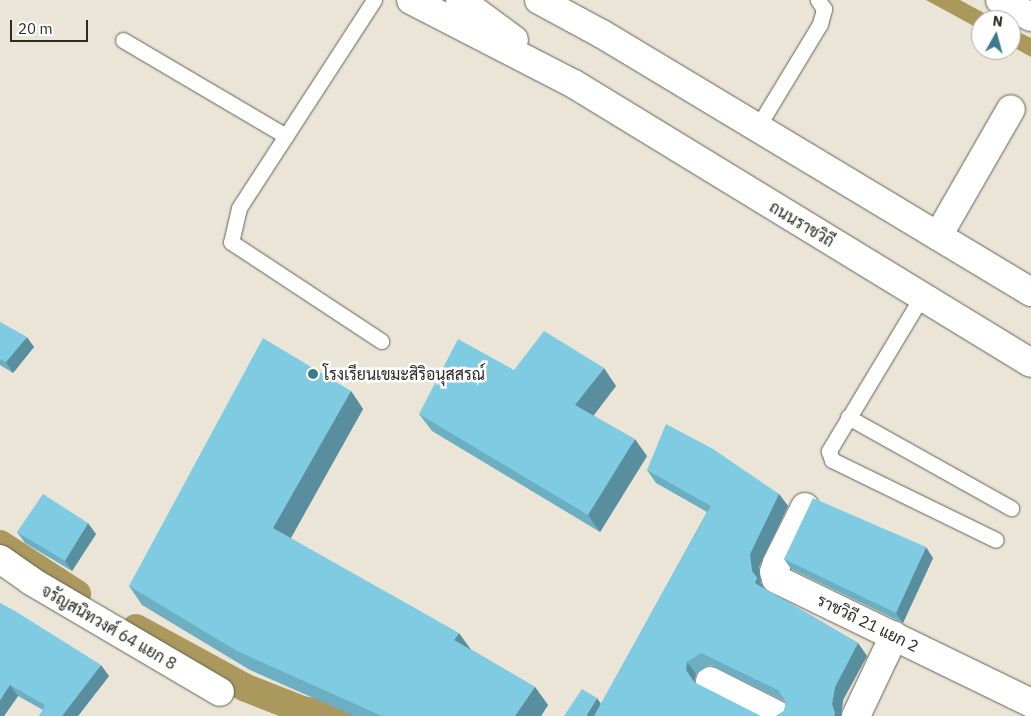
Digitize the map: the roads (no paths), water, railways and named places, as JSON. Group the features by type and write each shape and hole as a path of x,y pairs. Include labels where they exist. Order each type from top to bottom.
{"main road":[{"name":"ถนนราชวิถี","path":"412,0 574,84 1031,363"},
{"name":"ถนนราชวิถี","path":"460,0 574,84"},
{"path":"538,0 602,34 1031,292"},
{"path":"560,0 602,34"},
{"path":"1000,0 1031,17"},
{"path":"938,236 1011,109"},
{"name":"ราชวิถี 21 แยก 2","path":"805,507 777,563 774,572 776,579 1031,703"},
{"name":"จรัญสนิทวงศ์ 64 แยก 8","path":"0,559 31,581 220,692"},
{"path":"856,716 894,636"},
{"path":"710,681 780,716"}],"lane":[{"path":"374,0 239,208 231,242 381,341"},
{"path":"757,128 820,24 824,9 818,0"},
{"path":"123,40 286,136"},
{"path":"922,296 832,442 829,452 832,460 996,540"},
{"path":"848,417 1012,508"}],"waterway":[{"path":"0,544 77,594"},
{"path":"136,628 246,688 302,710 340,716"}],"place":[{"name":"โรงเรียนเขมะสิริอนุสสรณ์","path":"313,374"}]}
